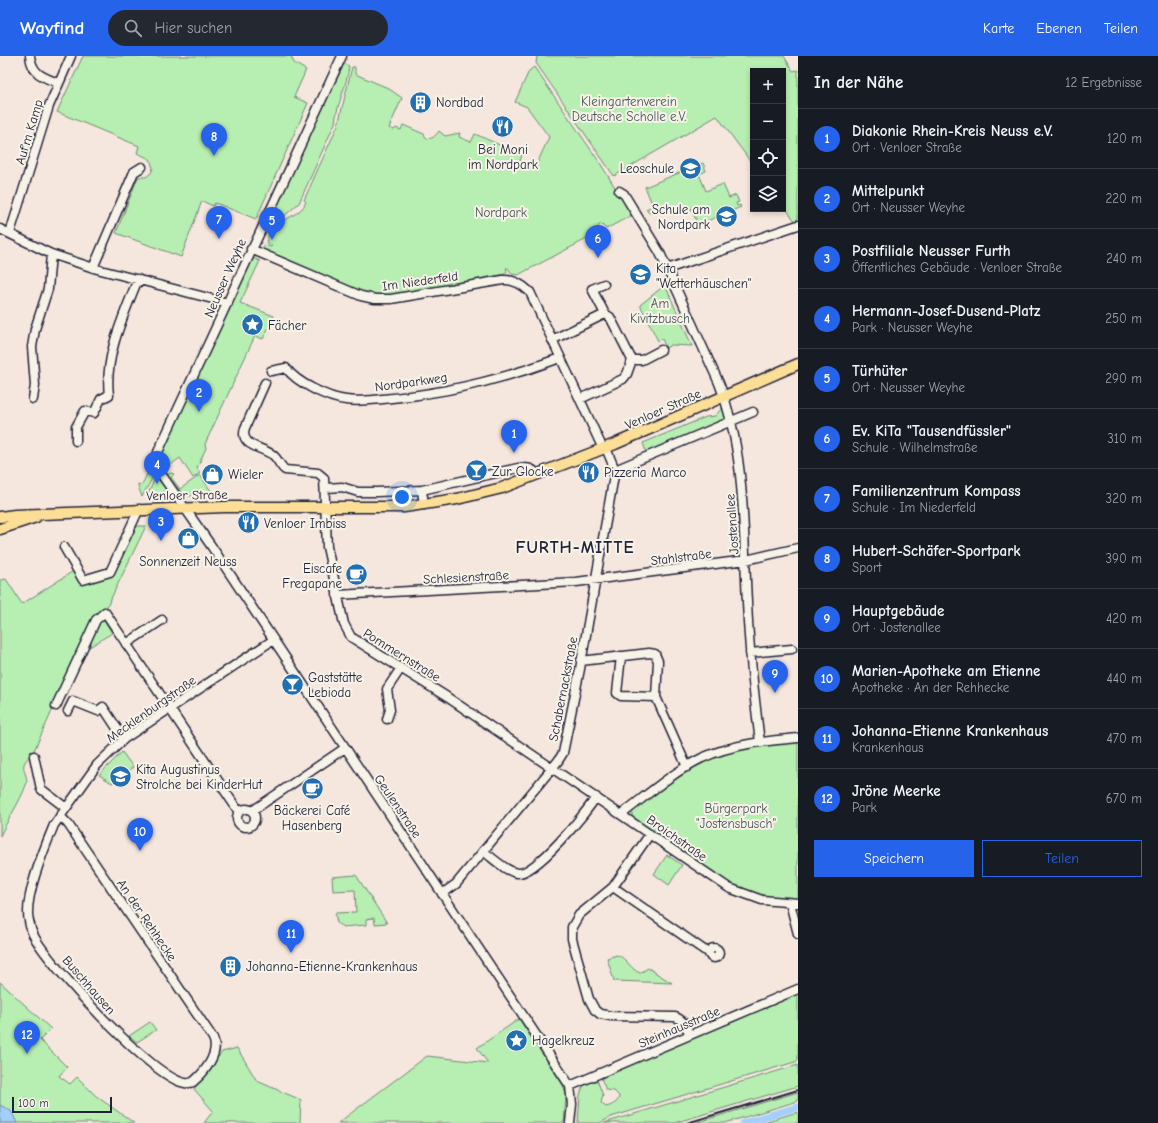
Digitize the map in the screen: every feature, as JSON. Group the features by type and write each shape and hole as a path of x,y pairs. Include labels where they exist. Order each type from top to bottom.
{"main road":[{"name":"Venloer Straße","path":"0,517 49,513 186,508 424,505 457,499 496,489 605,448 798,364"},
{"name":"Venloer Straße","path":"0,529 49,513"}],"street":[{"path":"30,56 33,69 36,72 58,83"},
{"name":"Auf'm Kamp","path":"10,233 49,106 71,56"},
{"name":"Neusser Weyhe","path":"186,508 161,474 157,463 157,457 228,303 251,249 342,56"},
{"path":"93,268 134,172 142,167"},
{"path":"619,191 624,194 642,221 667,269 724,396"},
{"path":"667,269 798,225"},
{"path":"0,229 51,254 93,268 228,303"},
{"name":"Im Niederfeld","path":"251,249 361,296 375,299 391,299 505,280 520,284 530,292 552,340"},
{"path":"33,399 35,385 32,347 35,329 48,289 51,254"},
{"path":"76,441 76,428 85,411 94,413 101,399 109,395 108,375 114,346 121,322 138,279"},
{"path":"580,399 623,379 627,374 632,360 610,317 605,314 592,288 604,284"},
{"path":"605,314 552,340 615,470 753,412"},
{"path":"632,360 642,360 661,350"},
{"name":"Nordparkweg","path":"271,371 286,368 295,379 333,397 347,401 360,401 408,397 438,392 536,367 560,358"},
{"path":"266,383 244,428 245,440 247,443 272,454 285,470 321,474 326,481 326,506"},
{"name":"Jostenallee","path":"724,396 742,491 750,653 760,742"},
{"path":"326,488 342,487 358,492 422,490 518,468 527,467 533,469 537,474"},
{"name":"Schabernackstraße","path":"442,894 456,884 552,769 562,753 582,661 615,470"},
{"path":"422,490 424,505"},
{"name":"Pommernstraße","path":"326,506 327,547 344,624 351,637 401,668 552,769"},
{"name":"Geulenstraße","path":"186,508 570,1086 572,1104 570,1123"},
{"path":"64,547 83,580 110,572 139,510"},
{"name":"Stahlstraße","path":"596,580 746,560 798,548"},
{"name":"Schlesienstraße","path":"337,594 521,586 596,580"},
{"path":"56,706 96,620 105,612 239,812"},
{"path":"126,644 162,620"},
{"name":"Mecklenburgstraße","path":"60,816 97,765 124,739 170,710 273,640"},
{"path":"750,653 792,649"},
{"path":"582,661 649,653 655,654 658,661 656,697 687,767"},
{"path":"621,656 617,693 621,696 656,697"},
{"path":"387,719 390,710 387,691 401,668"},
{"path":"68,711 73,701 98,711 103,707 124,739"},
{"path":"622,814 687,767 716,753 760,742 798,738"},
{"path":"252,811 345,748"},
{"path":"34,756 40,789 66,808"},
{"name":"Broichstraße","path":"552,769 622,814 729,888 762,900 794,903"},
{"path":"483,851 511,870 522,872 538,861 562,839 596,797"},
{"path":"246,809 252,811 255,820 253,824 247,828 241,826 237,822 236,817 239,812 246,809"},
{"name":"Buschhausen","path":"60,816 50,835 30,896 27,913 28,921 36,939 78,992 106,1022 136,1050 180,1082 189,1083 197,1079 214,1055 216,1047 213,1038"},
{"name":"An der Rehhecke","path":"60,816 68,824 213,1038"},
{"path":"650,834 613,887 579,915 572,927 572,939 592,1005 600,1014 611,1016 675,1017 681,1019 685,1024 690,1036"},
{"path":"613,887 709,952"},
{"path":"794,903 798,934"},
{"name":"Steinhausstraße","path":"570,1086 798,989"}],"green space":[{"path":"83,56 291,56 294,63 306,70 294,97 308,103 256,219 215,203 213,206 202,201 181,257 116,233 138,177 146,177 151,173 153,168 150,159 137,153 139,146 57,112"},
{"name":"Kleingartenverein Deutsche Scholle e.V.","path":"537,56 784,56 793,71 798,70 798,219 795,221 786,209 786,68 750,68 750,161 717,116 614,176 536,63"},
{"path":"344,64 349,66 348,73 335,123 299,203 281,219 275,221 270,220"},
{"name":"Nordpark","path":"352,67 355,67 355,74 388,88 402,98 389,128 401,130 403,125 424,134 426,138 433,137 439,131 445,136 460,133 459,137 471,142 475,134 522,155 520,161 535,168 549,137 527,107 515,102 529,71 534,67 600,163 632,215 606,229 601,224 598,226 602,231 518,275 512,274 508,268 506,268 507,271 505,274 390,296 376,296 361,293 262,250 264,245 271,247 272,245 266,242 272,227 296,214 306,202 304,200 338,125"},
{"path":"703,163 706,171 699,174 706,191 723,184 729,198 736,195 739,202 736,203 737,206 740,205 741,207 698,225 691,208 673,215 669,205 649,213 646,209 653,206 645,187"},
{"path":"253,258 260,261 240,303 274,316 263,339 255,336 205,444 206,448 197,468 200,473 193,478 180,458 164,470 161,462 162,452"},
{"name":"Am Kivitzbusch","path":"665,285 692,346 671,345 666,348 662,339 658,341 640,305"},
{"path":"723,407 727,418 710,428 709,426 646,452 643,443 706,417 715,416"},
{"path":"171,473 174,474 171,477 180,489 200,475 211,491 211,496 184,496 167,475"},
{"path":"147,474 154,475 142,497 138,484 142,485"},
{"path":"156,476 168,492 167,496 147,496"},
{"path":"138,526 146,526 102,617 112,633 78,654 32,755 24,763 27,781 26,785 21,798 0,836 0,580 6,579 22,604 75,570 82,581 111,575 134,529"},
{"name":"Bürgerpark \"Jostensbusch\"","path":"798,743 798,900 764,897 730,885 632,817 632,811 655,793 704,762 731,752 756,746"},
{"path":"122,752 133,767 112,783 99,775"},
{"path":"667,855 682,865 669,885 654,874"},
{"path":"356,875 387,923 375,924 374,918 366,919 366,925 343,927 337,923 335,913 356,912 355,890 333,891 332,877"},
{"path":"617,955 640,973 648,968 672,983 614,981 607,958"},
{"path":"0,982 51,1029 40,1040 67,1067 59,1076 70,1084 77,1077 96,1096 134,1123 0,1123"},
{"path":"798,993 798,1061 611,1117 600,1123 578,1123 580,1095 583,1086 597,1080 603,1095 601,1103 606,1107 610,1106 616,1102 619,1096 614,1091 606,1090 601,1078"},
{"path":"519,1019 563,1085 566,1095 564,1123 338,1123 427,1056 488,1063 477,1048"},
{"path":"150,1022 156,1030 137,1042 129,1036"},
{"path":"237,1048 257,1081 301,1100 300,1123 204,1123 213,1111 194,1089 222,1052"},
{"path":"798,1065 798,1086 674,1123 604,1123"},
{"path":"798,1092 798,1101 725,1123 695,1123"},
{"path":"798,1112 798,1123 760,1123"}],"water":[{"path":"0,1105 11,1111 17,1123 0,1123"}],"waterway":[{"path":"743,1123 798,1107"}],"railway":[{"path":"687,1123 798,1090"}],"place":[{"name":"Nordbad","path":"420,102"},
{"name":"Bei Moni im Nordpark","path":"503,127"},
{"name":"Hubert-Schäfer-Sportpark","path":"214,156"},
{"name":"Leoschule","path":"690,168"},
{"name":"Schule am Nordpark","path":"726,216"},
{"name":"Familienzentrum Kompass","path":"219,239"},
{"name":"Türhüter","path":"272,240"},
{"name":"Ev. KiTa \"Tausendfüssler\"","path":"598,258"},
{"name":"Kita \"Wetterhäuschen\"","path":"640,275"},
{"name":"Fächer","path":"253,325"},
{"name":"Mittelpunkt","path":"199,412"},
{"name":"Diakonie Rhein-Kreis Neuss e.V.","path":"514,453"},
{"name":"Zur Glocke","path":"476,471"},
{"name":"Pizzeria Marco","path":"589,472"},
{"name":"Wieler","path":"212,474"},
{"name":"Hermann-Josef-Dusend-Platz","path":"157,484"},
{"name":"Venloer Imbiss","path":"248,523"},
{"name":"Sonnenzeit Neuss","path":"188,539"},
{"name":"Postfiliale Neusser Furth","path":"161,541"},
{"name":"Eiscafe Fregapane","path":"357,575"},
{"name":"Gaststätte Lebioda","path":"293,684"},
{"name":"Hauptgebäude","path":"775,693"},
{"name":"Kita Augustinus Strolche bei KinderHut","path":"120,776"},
{"name":"Bäckerei Café Hasenberg","path":"312,788"},
{"name":"Marien-Apotheke am Etienne","path":"140,851"},
{"name":"Johanna-Etienne Krankenhaus","path":"291,953"},
{"name":"Johanna-Etienne-Krankenhaus","path":"231,966"},
{"name":"Hagelkreuz","path":"517,1040"},
{"name":"Jröne Meerke","path":"27,1054"}],"district":[{"name":"FURTH-MITTE","path":"575,547"}]}
